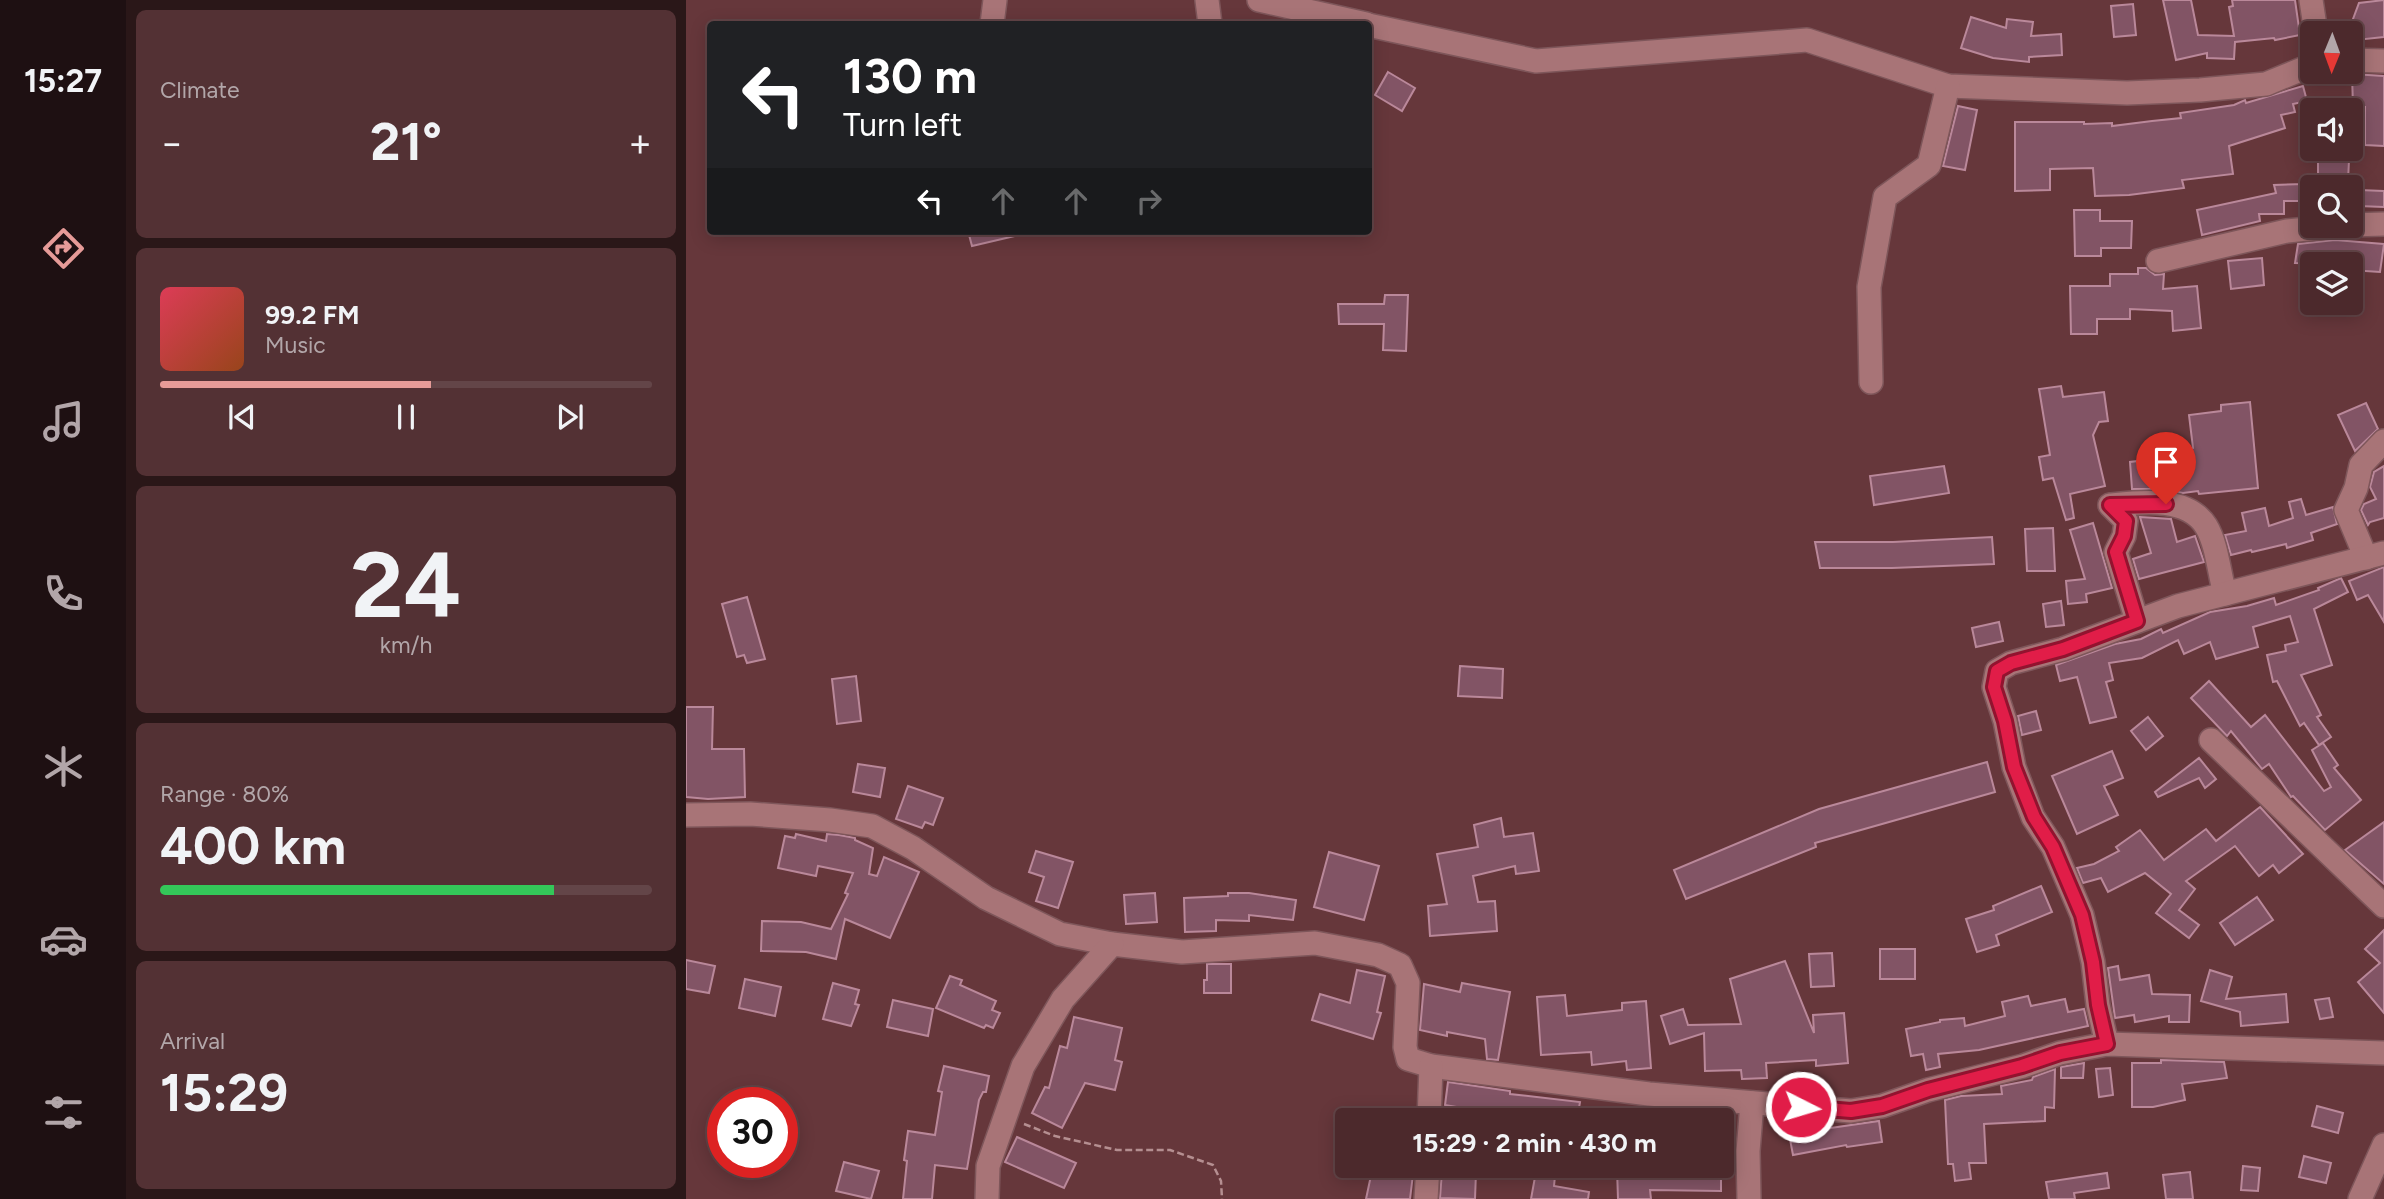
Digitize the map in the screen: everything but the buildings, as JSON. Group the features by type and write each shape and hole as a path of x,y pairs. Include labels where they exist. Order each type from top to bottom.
{"street":[{"path":"992,21 995,0"},
{"path":"1207,0 1210,21"},
{"path":"1259,0 1350,21"},
{"path":"2311,0 2314,21"},
{"path":"1372,26 1536,61 1807,40 1948,86 2127,93 2200,90 2266,84 2300,70"},
{"path":"2363,60 2384,61"},
{"path":"1871,382 1869,287 1885,197 1929,165 1948,86"},
{"path":"2363,225 2384,224"},
{"path":"2158,261 2300,230"},
{"path":"2107,1044 2082,915 2053,847 2034,817 2014,767 2005,721 1994,687 1997,671 2011,663 2063,649 2178,606 2375,555 2346,510 2356,488 2361,465 2384,441"},
{"path":"2137,621 2116,552 2124,536 2126,521 2110,505 2166,504 2189,508 2206,526 2224,594"},
{"path":"2211,740 2384,906"},
{"path":"686,815 750,814 872,826 913,848 986,898 1060,934 1112,944 1182,952 1315,943 1378,955 1400,965 1408,983 1405,1047 1408,1059 1431,1066 1649,1094 1851,1111 1882,1106 1928,1090 2022,1066 2060,1053 2107,1044 2384,1053"},
{"path":"988,1199 988,1166 1023,1066 1063,999 1112,944"},
{"path":"1429,1108 1431,1066"},
{"path":"1749,1199 1748,1151 1752,1103"},
{"path":"2360,1199 2384,1145"},
{"path":"1426,1199 1427,1178"}],"path":[{"path":"1005,1117 1055,1136 1117,1150 1170,1150 1213,1165 1221,1181 1222,1199"}],"route":[{"path":"1801,1107 1851,1111 1882,1106 1928,1090 2022,1066 2060,1053 2107,1044 2082,915 2053,847 2034,817 2014,767 2005,721 1994,687 1997,671 2011,663 2063,649 2137,621 2116,552 2124,536 2126,521 2110,505 2166,504"}]}
